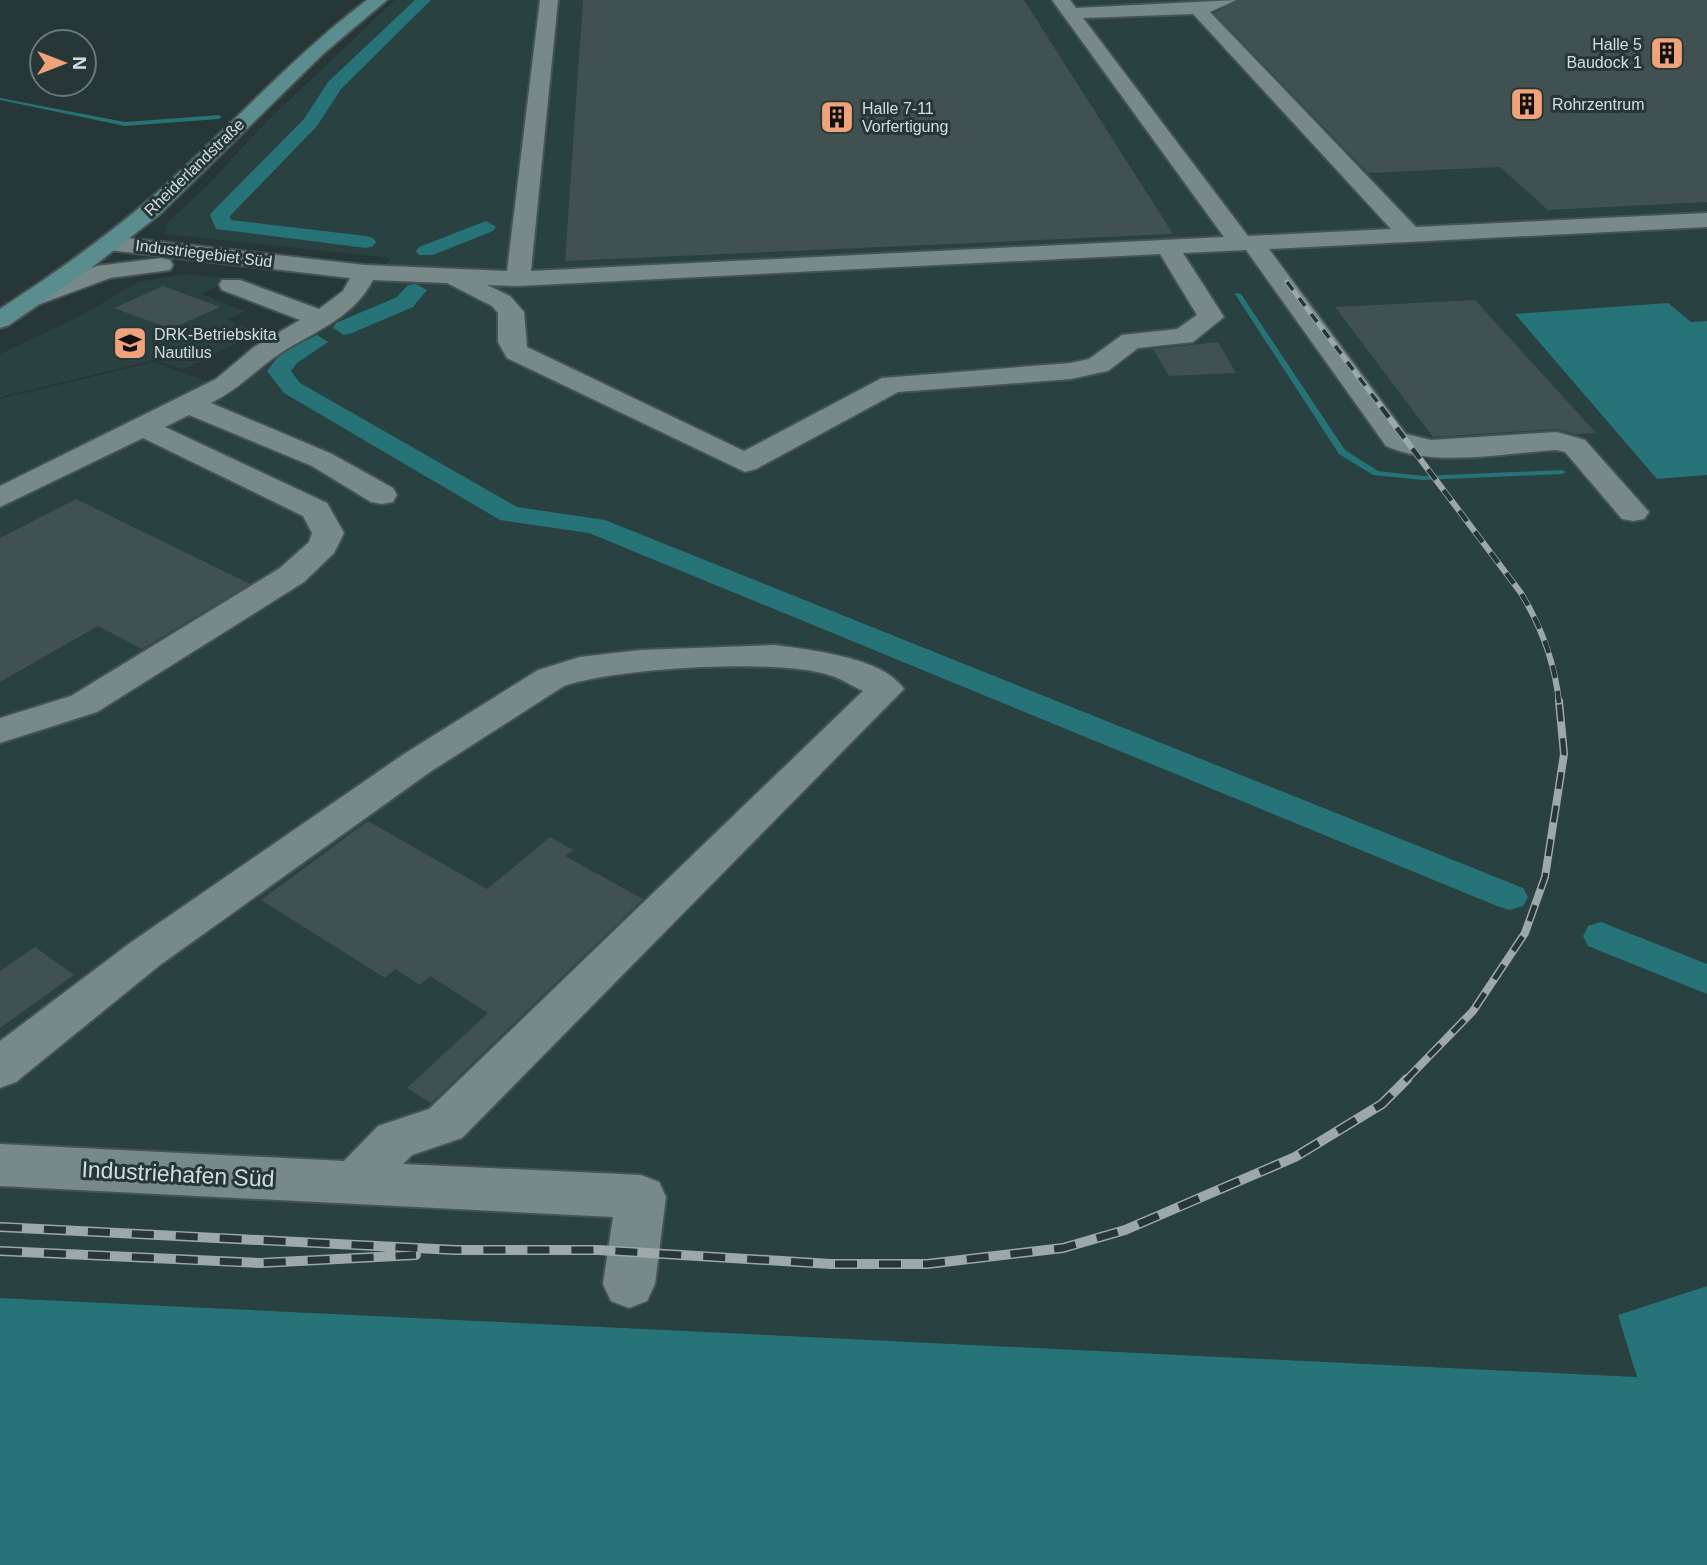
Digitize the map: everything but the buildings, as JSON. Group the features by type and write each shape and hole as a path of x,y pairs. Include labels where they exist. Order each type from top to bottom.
{"main road":[{"name":"Rheiderlandstraße","path":"0,320 102,249 151,210 334,34 378,0"}],"street":[{"path":"519,279 549,0"},
{"path":"1066,7 1204,8 1227,0"},
{"path":"1066,7 1396,440 1411,447 1431,449 1557,441 1575,446 1633,512"},
{"path":"1204,8 1201,12 1213,27 1410,234"},
{"path":"439,276 519,279 1707,220"},
{"path":"439,276 461,282 501,301 511,312 511,342 516,352 745,463 892,384 1071,371 1098,365 1131,341 1184,336 1211,317 1167,246"},
{"name":"Industriegebiet Süd","path":"102,249 209,261 299,264"},
{"name":"Industriegebiet Süd","path":"102,249 439,276"},
{"name":"Industriegebiet Süd","path":"32,299 119,268 209,261"},
{"path":"0,498 219,389 263,353 354,295 365,272"},
{"path":"231,285 319,318"},
{"path":"188,404 322,460 382,495"},
{"path":"0,731 84,704 292,575 323,546 328,533 316,510 143,427"},
{"path":"0,1069 145,954 417,763 551,678 580,668 640,661 775,656 838,665 886,689 445,1124 395,1140 356,1182"},
{"name":"Industriehafen Süd","path":"0,1165 641,1197 629,1284"}],"shaded area":[{"path":"395,0 1707,0 1707,321 1691,322 1657,479 1707,475 1707,1286 1618,1315 1637,1377 0,1298 0,399 154,362 234,391 271,353 346,312 391,258 165,234 166,224 211,182 261,127"},
{"name":"DRK-Betriebskita Nautilus","path":"186,274 231,279 201,294 245,311 227,320 259,332 182,370 155,360 0,397 0,354 78,317 138,282"}],"water":[{"path":"1668,303 1691,322 1707,321 1707,475 1657,479 1515,314"},
{"path":"1707,1286 1707,1565 0,1565 0,1298 1637,1377 1618,1315"}],"waterway":[{"path":"366,242 223,225 220,215 311,122 334,86 424,0"},
{"path":"0,99 125,124 219,117"},
{"path":"426,251 486,227"},
{"path":"344,328 405,302 416,290"},
{"path":"1238,294 1342,452 1376,473 1423,478 1562,472"},
{"path":"317,342 289,358 279,371 292,388 510,514 595,526 1510,897"},
{"path":"1601,936 1707,980"}],"railway":[{"path":"1287,282 1382,408"},
{"path":"1381,407 1521,593 1546,646 1559,703"},
{"path":"1405,1081 1473,1011 1525,933 1545,877 1564,754 1559,701"},
{"path":"0,1227 456,1250 598,1250 831,1264 927,1264 1063,1248 1125,1230 1295,1157 1382,1104 1405,1081"},
{"path":"0,1251 260,1263 416,1255"}],"place":[{"name":"Halle 5 Baudock 1","path":"1667,53"},
{"name":"Rohrzentrum","path":"1527,104"},
{"name":"Halle 7-11 Vorfertigung","path":"837,117"},
{"name":"DRK-Betriebskita Nautilus","path":"130,343"}]}
